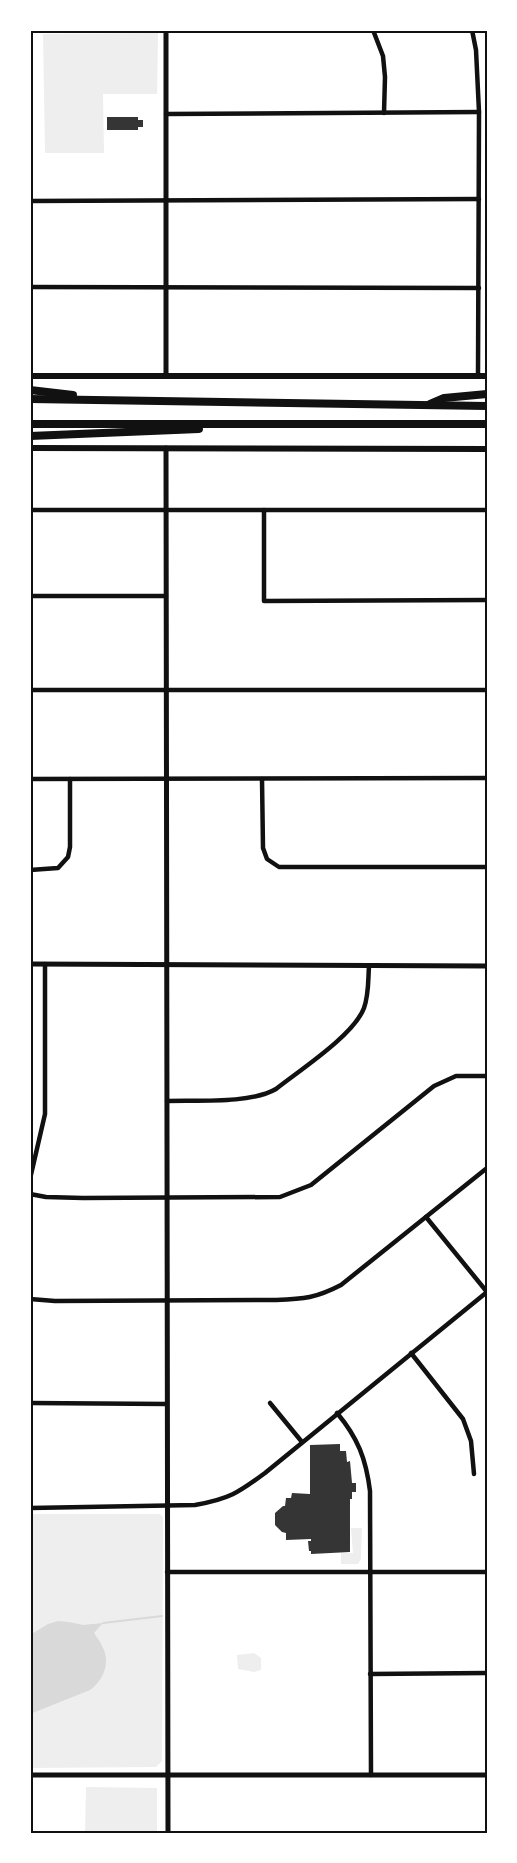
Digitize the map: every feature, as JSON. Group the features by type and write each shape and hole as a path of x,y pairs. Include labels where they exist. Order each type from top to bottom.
{"highway":[{"path":"30,390 110,400"},
{"path":"426,406 444,398 487,394"},
{"path":"30,399 487,406"},
{"path":"30,424 487,424"},
{"path":"30,436 174,431 268,424"},
{"path":"446,424 487,429"}],"main road":[{"path":"30,376 487,376"},
{"path":"30,448 487,449"}],"street":[{"path":"166,30 166,376"},
{"path":"373,30 383,56 384,113"},
{"path":"472,30 477,50 479,158 478,376"},
{"path":"166,114 478,112"},
{"path":"479,158 487,158"},
{"path":"30,201 479,199"},
{"path":"30,288 479,288"},
{"path":"166,448 168,1833"},
{"path":"30,510 487,510"},
{"path":"264,510 264,601 487,600"},
{"path":"30,596 166,596"},
{"path":"30,690 487,690"},
{"path":"30,779 487,778"},
{"path":"30,870 58,868 68,858 70,779"},
{"path":"262,779 262,842 264,854 274,865 286,868 487,867"},
{"path":"30,964 487,966"},
{"path":"30,1179 45,1114 45,964"},
{"path":"167,1101 242,1099 266,1094 276,1089 344,1035 356,1022 364,1009 368,994 369,966"},
{"path":"30,1194 46,1197 280,1197 311,1185 434,1086 456,1076 487,1076"},
{"path":"30,1299 167,1301 303,1299 321,1295 341,1285 487,1168"},
{"path":"30,1508 195,1505 212,1502 238,1492 487,1292 426,1217"},
{"path":"411,1353 463,1419 471,1441 474,1474"},
{"path":"270,1403 302,1442"},
{"path":"30,1404 167,1404"},
{"path":"337,1413 351,1430 361,1448 370,1491 370,1775"},
{"path":"167,1572 487,1572"},
{"path":"370,1674 487,1673"},
{"path":"30,1775 487,1775"}],"shaded area":[{"path":"158,33 157,94 103,94 104,153 45,153 43,34"},
{"path":"30,1514 160,1514 163,1517 162,1761 156,1767 30,1768"},
{"path":"351,1528 362,1528 361,1559 358,1564 341,1564 341,1553 353,1553"},
{"path":"58,1621 83,1625 103,1623 94,1633 105,1652 105,1670 90,1690 30,1714 30,1635"},
{"path":"254,1653 261,1658 261,1670 254,1672 238,1669 237,1655"},
{"path":"86,1787 157,1788 157,1833 85,1833"}],"building":[{"path":"107,117 138,117 138,120 143,120 143,127 138,127 138,130 107,130"},
{"path":"340,1444 340,1451 346,1451 347,1462 350,1461 352,1483 356,1483 356,1492 352,1492 352,1499 350,1499 350,1552 311,1554 308,1541 311,1539 286,1540 286,1533 275,1525 275,1513 285,1506 286,1498 291,1498 292,1493 310,1494 310,1445"}],"waterway":[{"path":"103,1623 162,1616"}]}
